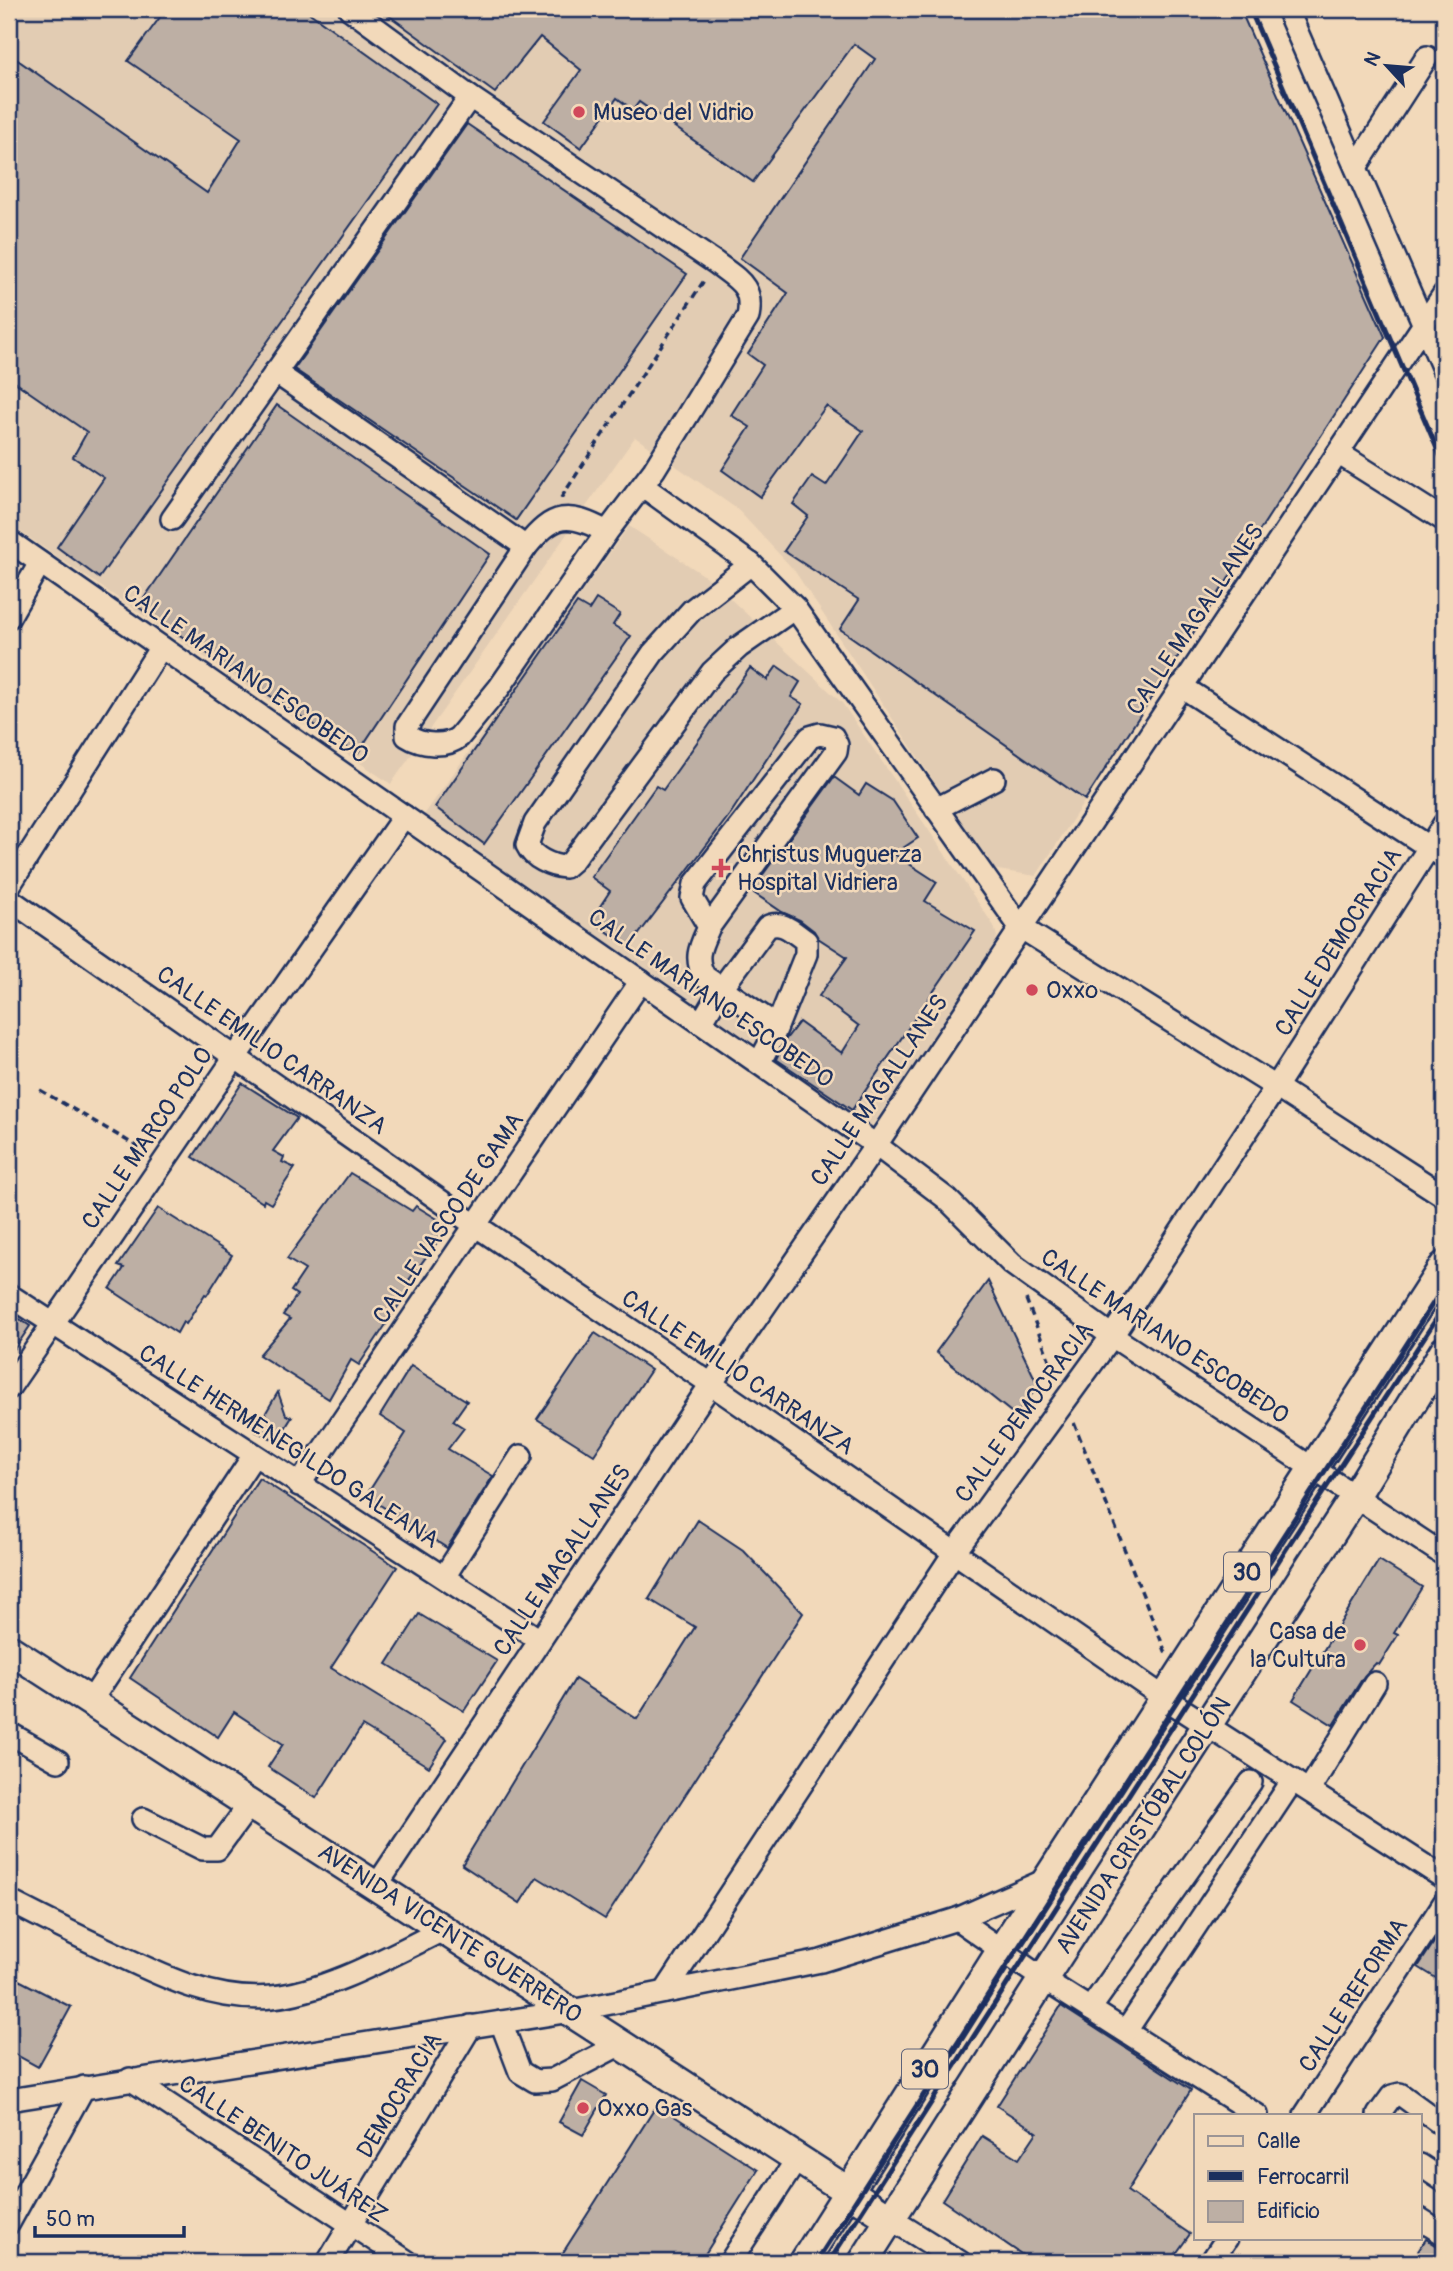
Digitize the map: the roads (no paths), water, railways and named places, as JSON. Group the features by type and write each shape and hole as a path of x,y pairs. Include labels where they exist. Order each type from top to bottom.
{"main road":[{"name":"30","path":"1050,1878 1159,1694 1314,1468 1444,1266"},
{"name":"AVENIDA CRISTÓBAL COLÓN","path":"863,2262 1354,1498 1444,1351"},
{"name":"AVENIDA VICENTE GUERRERO","path":"9,1649 891,2219"},
{"name":"AVENIDA CRISTÓBAL COLÓN","path":"803,2262 1050,1878"}],"street":[{"path":"350,9 470,97 716,263 746,288 750,305 748,317 643,486 607,532 499,688 453,741 441,744 410,739 406,734 407,726 542,527 557,520 572,519 589,522 607,532"},
{"path":"1287,9 1444,371"},
{"path":"1356,167 1427,57"},
{"path":"172,519 470,97"},
{"name":"CALLE MAGALLANES","path":"377,1885 1444,294"},
{"path":"275,372 526,547"},
{"path":"1338,453 1444,520"},
{"path":"643,486 751,564 795,608 1020,927 1444,1196"},
{"name":"CALLE MARIANO ESCOBEDO","path":"9,541 876,1144 947,1199 1012,1264 1112,1336 1444,1555"},
{"path":"9,617 40,563"},
{"path":"751,564 692,611 653,653 535,823 527,845 529,850 558,866 565,867 572,861 712,672 739,648 795,608"},
{"path":"9,886 160,647"},
{"path":"1181,686 1437,852"},
{"path":"709,927 692,898 695,884 810,737 820,734 833,737 837,745 836,752 709,927 697,960 705,977 777,1026"},
{"path":"936,809 994,779"},
{"name":"CALLE MARCO POLO","path":"9,1388 404,816"},
{"name":"CALLE DEMOCRACIA","path":"665,1992 954,1553 1112,1336 1276,1087 1437,852 1444,824"},
{"name":"CALLE EMILIO CARRANZA","path":"9,899 475,1225 711,1384 1159,1694 1444,1878"},
{"path":"701,1023 767,927 781,924 806,941 808,945 777,1026 759,1063"},
{"name":"CALLE VASCO DE GAMA","path":"299,1485 641,981"},
{"name":"CALLE HERMENEGILDO GALEANA","path":"9,1295 540,1640"},
{"path":"90,1702 254,1455"},
{"path":"444,1577 521,1456"},
{"path":"1126,2031 1375,1683"},
{"path":"9,1733 58,1761"},
{"path":"1090,2009 1251,1782"},
{"path":"143,1819 203,1849 218,1849 250,1804"},
{"path":"9,2100 570,2011 821,1961 957,1919 1050,1878"},
{"path":"9,1901 159,1974 194,1988 236,1998 274,1997 336,1982 445,1929"},
{"name":"CALLE REFORMA","path":"1306,2114 1444,1903"},
{"path":"957,1919 1043,1979 1255,2114"},
{"path":"501,2022 520,2072 534,2081 552,2080 621,2044"},
{"name":"DEMOCRACIA","path":"328,2262 471,2026"},
{"name":"CALLE BENITO JUÁREZ","path":"130,2079 408,2262"},
{"path":"9,2223 83,2087"},
{"path":"1379,2114 1392,2096 1400,2094 1444,2126"},
{"path":"730,2262 797,2160"},
{"path":"1422,2166 1444,2181"},
{"path":"891,2219 960,2262"},
{"path":"1422,2220 1444,2234"},
{"path":"1211,2262 1226,2240"}],"railway":[{"path":"1250,9 1444,465"},
{"path":"816,2262 1444,1286"},
{"path":"829,2262 1444,1307"}],"place":[{"name":"Museo del Vidrio","path":"579,112"},
{"name":"Christus Muguerza Hospital Vidriera","path":"721,868"},
{"name":"Oxxo","path":"1032,990"},
{"name":"Casa de la Cultura","path":"1360,1645"},
{"name":"Oxxo Gas","path":"583,2108"}]}
